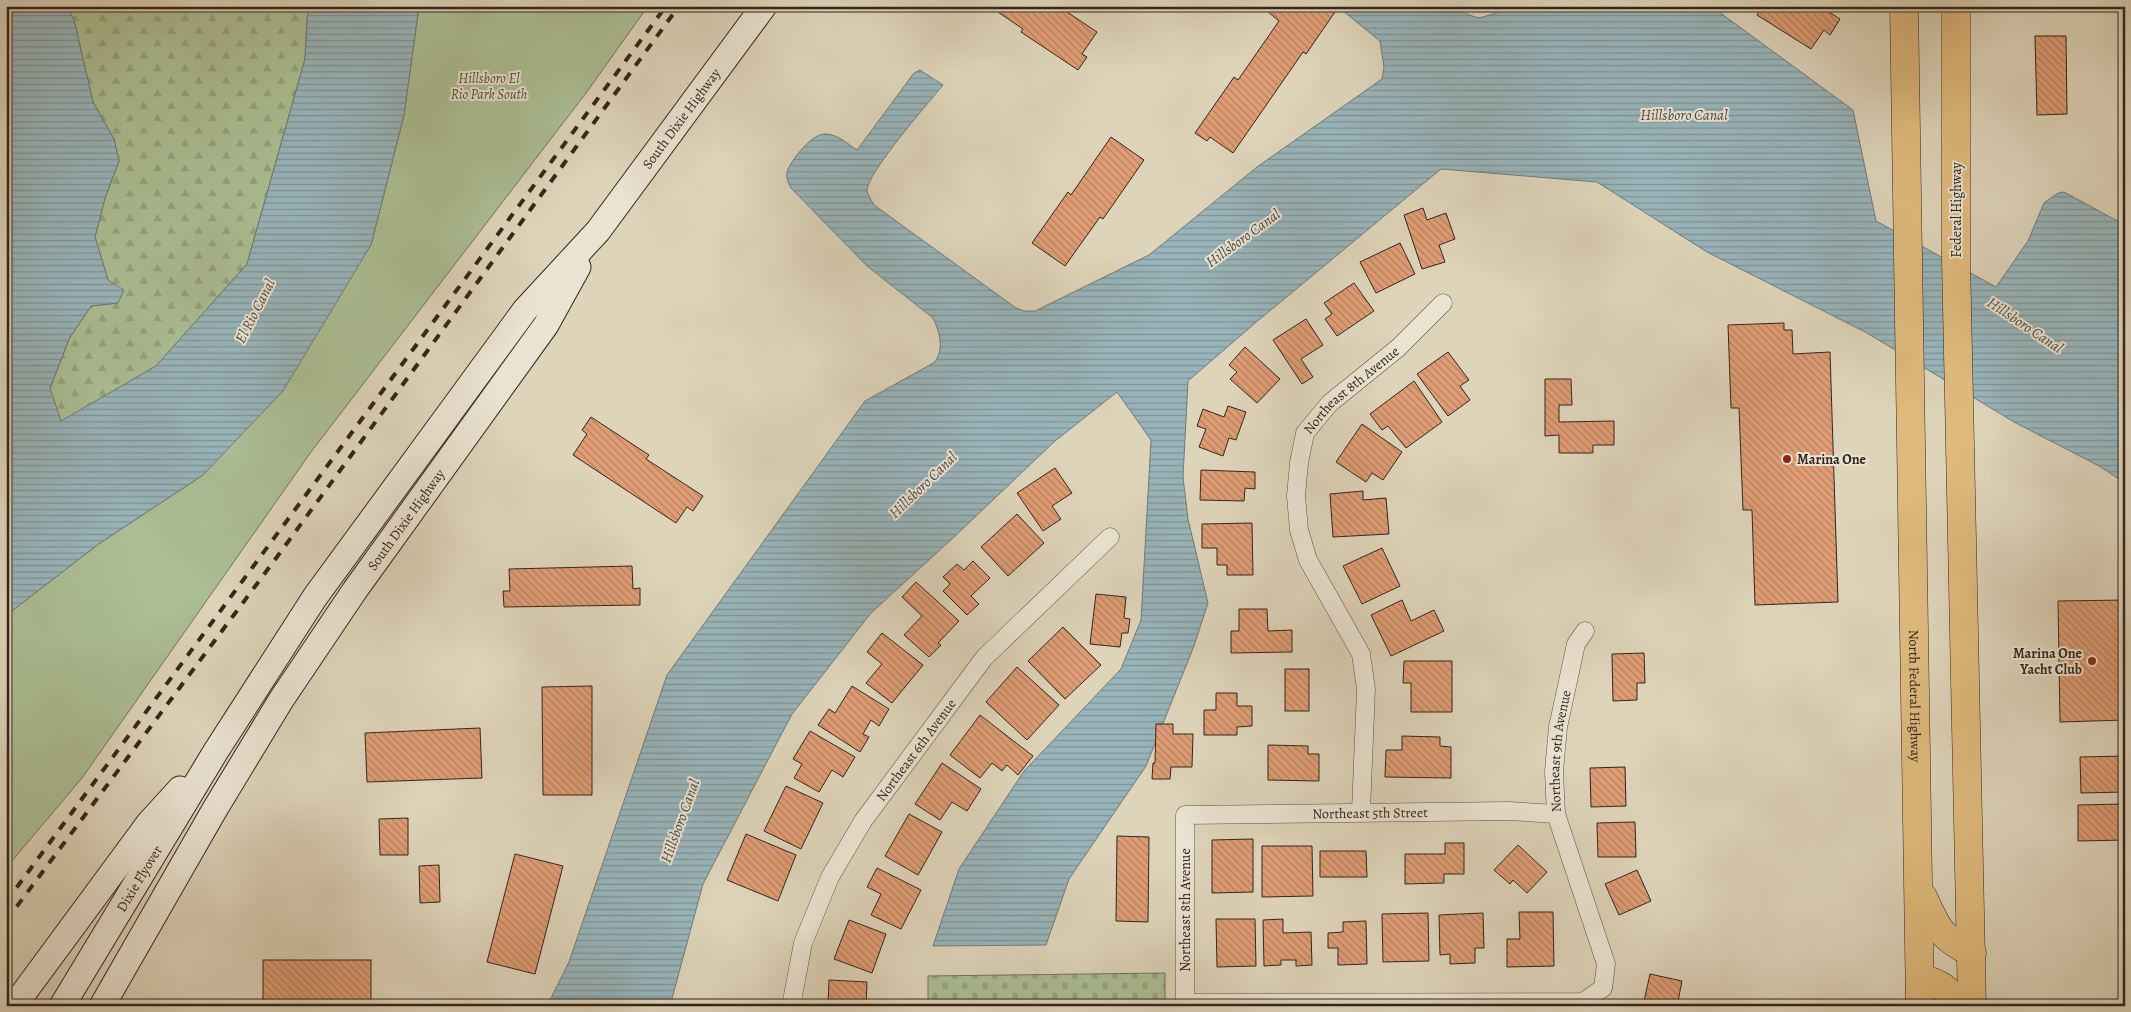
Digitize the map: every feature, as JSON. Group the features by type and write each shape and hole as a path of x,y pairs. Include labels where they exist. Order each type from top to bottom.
{"main road":[{"name":"South Dixie Highway","path":"216,751 315,597 525,310 598,231 764,6"},
{"name":"North Federal Highway","path":"1904,6 1920,1006"},
{"name":"Federal Highway","path":"1956,6 1956,259 1972,953"},
{"name":"South Dixie Highway","path":"215,809 317,644 546,325 598,231"},
{"path":"102,1006 215,809 211,796 216,751"},
{"path":"14,1006 149,823 216,751"},
{"name":"Dixie Flyover","path":"62,1006 216,751"},
{"path":"1919,889 1939,931 1954,944 1972,953 1972,1006"},
{"path":"1920,978 1938,983 1951,994 1957,1006"}],"street":[{"name":"Northeast 8th Avenue","path":"1361,811 1366,689 1360,654 1308,560 1299,530 1296,496 1299,463 1305,433 1330,402 1398,348 1443,303"},
{"name":"Northeast 6th Avenue","path":"792,1006 803,942 830,877 863,821 984,658 1110,537"},
{"name":"Northeast 9th Avenue","path":"1444,1004 1583,1002 1603,988 1606,964 1556,814 1554,771 1558,727 1576,644 1585,631"},
{"name":"Northeast 5th Street","path":"1185,815 1361,811 1509,811 1556,814"},
{"name":"Northeast 8th Avenue","path":"1185,815 1185,1004"},
{"path":"1185,1004 1444,1004"}],"green space":[{"path":"66,6 308,6 305,59 247,264 156,366 61,422 50,389 69,339 91,306 118,303 108,280 95,237 105,198 119,161 114,139 93,102 74,20"},
{"name":"Hillsboro El Rio Park South","path":"419,6 648,6 586,93 311,452 82,778 6,868 6,619 13,610 100,543 203,475 371,245 404,115"},
{"path":"1165,973 1165,1006 928,1006 928,976"}],"water":[{"name":"El Rio Canal","path":"6,6 66,6 74,20 93,102 114,139 119,161 105,198 95,237 108,280 124,290 118,303 91,306 69,339 50,388 61,421 156,366 247,264 305,59 308,6 419,6 404,115 371,245 283,391 203,475 100,543 13,610 6,619"},
{"name":"Hillsboro Canal","path":"1337,6 1457,6 1469,15 1479,18 1521,6 1711,6 1853,110 1876,221 1996,287 2028,241 2044,203 2058,193 2064,192 2125,225 2125,483 2099,466 2014,422 1867,333 1707,252 1597,182 1441,169 1188,381 1183,477 1188,519 1208,603 1194,646 1146,766 1069,879 1046,945 933,946 959,869 1024,771 1121,669 1141,620 1151,440 1117,392 1055,441 871,613 792,714 703,884 670,1006 547,1006 569,962 667,675 865,401 935,362 938,357 939,335 933,318 867,266 791,188 787,179 787,172 799,152 810,141 822,134 839,138 857,150 914,73 920,70 943,85 887,154 869,182 867,191 874,205 1016,308 1024,311 1035,311 1149,255 1257,167 1382,79 1384,67 1380,41"}],"building":[{"path":"989,6 1058,6 1097,32 1082,54 1087,57 1078,70 1021,32 1023,29"},
{"path":"1261,6 1327,6 1335,12 1306,54 1303,52 1233,153 1210,137 1207,141 1195,133 1234,77 1238,80 1279,21"},
{"path":"1757,6 1820,6 1840,19 1830,35 1824,30 1811,49 1757,15 1761,9"},
{"path":"2035,36 2066,36 2067,114 2037,115"},
{"path":"1111,137 1144,160 1103,219 1100,217 1065,266 1032,243 1068,192 1071,195"},
{"path":"1423,208 1427,220 1446,213 1455,239 1439,245 1445,262 1422,269 1404,215"},
{"path":"1400,243 1415,274 1376,293 1360,262"},
{"path":"1354,283 1374,311 1337,336 1325,319 1332,314 1324,303"},
{"path":"1306,319 1323,345 1301,359 1313,377 1302,384 1273,340"},
{"name":"Marina One","path":"1784,323 1784,330 1792,330 1793,354 1830,352 1838,602 1755,605 1752,510 1743,510 1739,408 1731,408 1728,325"},
{"path":"1245,347 1280,379 1257,403 1230,379 1237,372 1229,365"},
{"path":"1448,352 1469,380 1460,386 1470,400 1448,416 1417,374"},
{"path":"1545,379 1571,379 1572,405 1559,405 1559,422 1614,421 1614,445 1593,445 1593,453 1559,453 1559,435 1545,436"},
{"path":"1414,381 1442,422 1406,448 1388,426 1382,430 1370,414"},
{"path":"1228,406 1246,412 1236,440 1229,438 1223,456 1199,447 1206,429 1197,426 1203,409 1224,417"},
{"path":"591,417 649,455 646,459 703,496 693,511 687,507 676,523 573,455 587,434 582,430"},
{"path":"1362,424 1402,452 1383,480 1372,473 1366,482 1336,462"},
{"path":"1055,468 1072,493 1052,506 1061,519 1043,531 1017,493"},
{"path":"1201,470 1255,472 1255,489 1245,488 1244,501 1200,500"},
{"path":"1363,491 1363,500 1386,498 1389,534 1333,537 1330,494"},
{"path":"1017,514 1044,543 1008,576 981,547"},
{"path":"1252,523 1253,575 1227,575 1227,565 1217,565 1217,548 1202,548 1202,524"},
{"path":"1382,548 1400,586 1362,604 1343,566"},
{"path":"973,561 990,578 971,596 979,604 967,615 943,591 950,584 943,577 957,564 964,570"},
{"path":"632,566 633,589 640,588 640,605 504,607 503,591 510,591 509,569"},
{"path":"916,582 959,621 938,643 941,645 929,657 904,635 922,616 902,597"},
{"path":"1096,594 1126,597 1124,618 1130,619 1128,633 1122,633 1120,647 1090,644"},
{"path":"1402,600 1411,621 1434,610 1444,631 1391,656 1371,615"},
{"name":"Marina One Yacht Club","path":"2125,600 2125,720 2060,722 2058,601"},
{"path":"1239,609 1267,609 1268,631 1292,630 1292,652 1231,653 1231,631 1239,631"},
{"path":"1063,627 1101,665 1065,699 1028,661"},
{"path":"882,633 923,665 892,703 866,683 882,664 867,652"},
{"path":"1644,653 1645,683 1637,683 1637,700 1613,701 1612,654"},
{"path":"1404,661 1452,661 1452,712 1411,712 1411,683 1403,683"},
{"path":"1017,667 1059,705 1027,740 986,702"},
{"path":"1285,669 1309,669 1309,711 1285,711"},
{"path":"592,686 592,795 543,795 542,687"},
{"path":"852,686 889,709 879,726 871,720 863,734 869,737 860,752 818,725 829,709 835,713"},
{"path":"1216,693 1237,693 1237,706 1252,706 1252,726 1237,727 1237,735 1204,735 1204,710 1216,710"},
{"path":"980,715 1033,756 1018,775 1007,765 1002,771 992,763 980,778 950,755"},
{"path":"1156,724 1173,724 1173,734 1193,734 1192,767 1171,767 1170,779 1152,779 1153,763 1155,763"},
{"path":"480,728 482,778 367,782 365,733"},
{"path":"810,731 855,757 843,777 832,770 819,792 794,778 802,764 793,759"},
{"path":"1402,736 1440,737 1440,746 1451,747 1451,778 1385,777 1386,750 1402,750"},
{"path":"1268,745 1308,746 1308,754 1319,754 1319,781 1268,780"},
{"path":"2125,756 2125,792 2081,793 2080,757"},
{"path":"942,763 981,789 967,811 952,802 940,820 915,804"},
{"path":"1625,767 1626,806 1591,807 1590,768"},
{"path":"786,786 823,803 801,849 764,831"},
{"path":"2125,804 2125,840 2078,841 2078,805"},
{"path":"909,814 942,832 918,875 885,856"},
{"path":"408,818 408,855 380,855 379,819"},
{"path":"1635,822 1636,857 1598,857 1597,823"},
{"path":"746,834 796,855 778,901 727,880"},
{"path":"1117,836 1149,837 1148,922 1116,921"},
{"path":"1253,839 1253,892 1212,893 1212,840"},
{"path":"1445,843 1464,843 1464,874 1444,874 1444,883 1405,884 1405,854 1445,854"},
{"path":"1518,845 1547,872 1527,893 1513,880 1510,884 1494,870"},
{"path":"1262,846 1312,846 1313,896 1262,897"},
{"path":"1320,851 1366,851 1367,877 1320,877"},
{"path":"515,854 563,866 535,974 487,962"},
{"path":"439,865 440,902 420,903 419,866"},
{"path":"877,868 921,890 901,929 871,915 881,894 867,887"},
{"path":"1637,870 1651,901 1619,915 1605,884"},
{"path":"1519,912 1553,912 1554,966 1507,967 1507,939 1520,939"},
{"path":"1428,913 1429,961 1383,962 1382,914"},
{"path":"1483,913 1484,948 1475,948 1475,963 1450,964 1450,954 1440,955 1439,915"},
{"path":"1216,919 1255,919 1256,966 1217,967"},
{"path":"1283,919 1283,933 1311,932 1312,965 1296,966 1296,960 1281,960 1281,965 1264,966 1263,920"},
{"path":"849,920 886,934 872,973 834,959"},
{"path":"1366,921 1367,964 1338,965 1338,948 1328,948 1328,933 1343,932 1343,922"},
{"path":"263,960 371,960 371,1006 263,1006"},
{"path":"1650,974 1682,981 1677,1006 1643,1006"},
{"path":"829,980 867,982 866,1006 828,1006"}],"railway":[{"path":"6,902 666,6"},
{"path":"6,921 274,561 679,6"}],"place":[{"name":"Marina One","path":"1787,459"},
{"name":"Marina One Yacht Club","path":"2092,661"}]}
